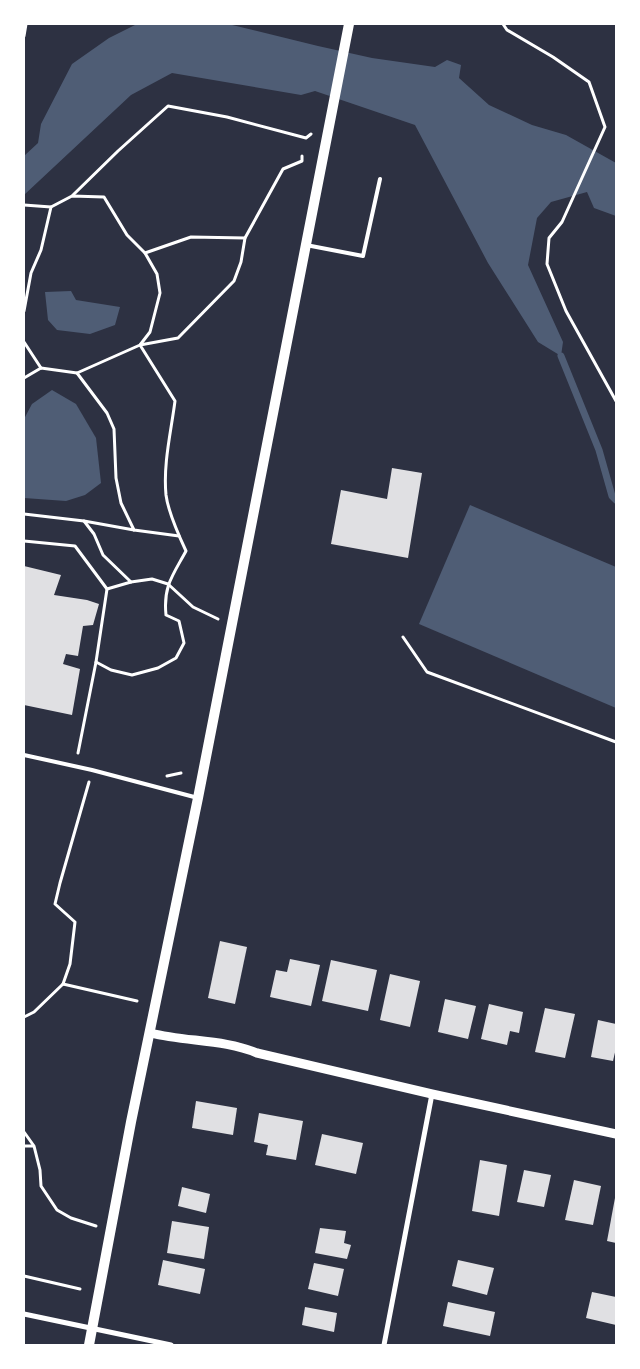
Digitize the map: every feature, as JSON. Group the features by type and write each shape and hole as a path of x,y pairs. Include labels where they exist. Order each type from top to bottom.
{"main road":[{"path":"89,1345 131,1122 151,1033 198,798 349,27"}],"street":[{"path":"151,1033 172,1038 244,1047 257,1052 432,1094 616,1134"},
{"path":"384,1345 432,1094"},
{"path":"24,1314 171,1345"}],"lane":[{"path":"306,245 363,256 380,179"},
{"path":"24,755 92,770 198,798"}],"path":[{"path":"24,36 26,24"},
{"path":"503,24 507,30 553,57 589,82 606,128 562,222 549,238 547,264 566,311 616,400"},
{"path":"24,205 51,207 72,196 168,106 227,116 306,138 331,118"},
{"path":"24,378 40,368 77,373 140,345 178,338 234,281 241,262 244,238 283,169 302,161 302,156"},
{"path":"72,196 104,197 127,235 145,254 157,274 160,293 150,332 140,345"},
{"path":"24,311 31,273 41,250 51,207"},
{"path":"145,254 191,237 244,238"},
{"path":"24,342 40,368"},
{"path":"96,662 111,670 132,675 158,668 176,658 184,643 178,621 166,615 164,600 168,584 186,551 166,496 167,457 175,401 140,345"},
{"path":"77,373 107,413 114,429 116,478 121,503 134,530"},
{"path":"24,514 84,521 179,536"},
{"path":"84,521 94,534 103,555 131,582"},
{"path":"24,540 75,546 107,589 96,662 75,767"},
{"path":"107,589 131,582 152,579 168,584 193,607 232,624"},
{"path":"403,637 427,672 616,742"},
{"path":"24,1017 34,1012 63,984 70,964 75,922 56,904 60,883 92,770"},
{"path":"63,984 137,1001"},
{"path":"24,1132 34,1146 40,1170 41,1186 57,1210 92,1226 111,1228"},
{"path":"24,1146 34,1146"},
{"path":"24,1276 80,1289"}],"water":[{"path":"137,24 228,24 372,58 435,67 447,60 461,65 459,78 489,105 532,125 566,135 616,163 616,216 594,208 587,192 551,202 537,218 528,265 563,342 561,356 538,342 488,263 415,125 315,91 301,95 172,73 131,95 24,195 24,156 38,143 41,124 72,64 109,38"},
{"path":"71,291 76,300 120,307 115,325 90,334 57,330 48,320 45,292"},
{"path":"52,390 76,404 96,438 101,483 85,495 66,501 24,498 24,419 32,404"},
{"path":"470,505 616,567 616,708 419,624"}],"building":[{"path":"392,468 422,473 408,558 331,544 341,490 387,499"},
{"path":"24,566 61,575 54,595 87,600 99,604 93,625 83,626 78,656 66,654 63,664 80,669 72,715 24,705"},
{"path":"220,941 247,947 235,1004 208,998"},
{"path":"290,959 320,965 311,1006 270,997 276,970 287,972"},
{"path":"331,960 377,970 368,1011 322,1001"},
{"path":"390,974 420,981 410,1027 380,1020"},
{"path":"445,999 476,1006 468,1039 438,1032"},
{"path":"489,1004 523,1012 519,1033 510,1031 507,1045 481,1039"},
{"path":"545,1008 575,1014 565,1058 535,1052"},
{"path":"598,1020 616,1024 616,1048 613,1061 591,1057"},
{"path":"196,1101 237,1108 233,1135 192,1128"},
{"path":"259,1113 303,1121 296,1160 266,1155 268,1145 254,1142"},
{"path":"322,1134 363,1143 356,1174 315,1165"},
{"path":"480,1160 507,1165 499,1216 472,1211"},
{"path":"524,1170 551,1175 544,1207 517,1202"},
{"path":"574,1180 601,1186 593,1225 565,1220"},
{"path":"182,1187 210,1194 206,1213 178,1206"},
{"path":"616,1198 616,1243 607,1241"},
{"path":"172,1221 209,1227 204,1259 167,1253"},
{"path":"320,1228 346,1231 344,1243 351,1245 347,1259 315,1253"},
{"path":"163,1260 205,1269 200,1294 158,1285"},
{"path":"458,1260 494,1268 487,1295 452,1286"},
{"path":"314,1263 344,1269 338,1296 308,1289"},
{"path":"592,1292 616,1297 616,1325 586,1318"},
{"path":"448,1302 495,1312 490,1336 443,1326"},
{"path":"305,1307 337,1313 334,1332 302,1325"}],"waterway":[{"path":"561,356 599,450 612,496 616,500"}]}
